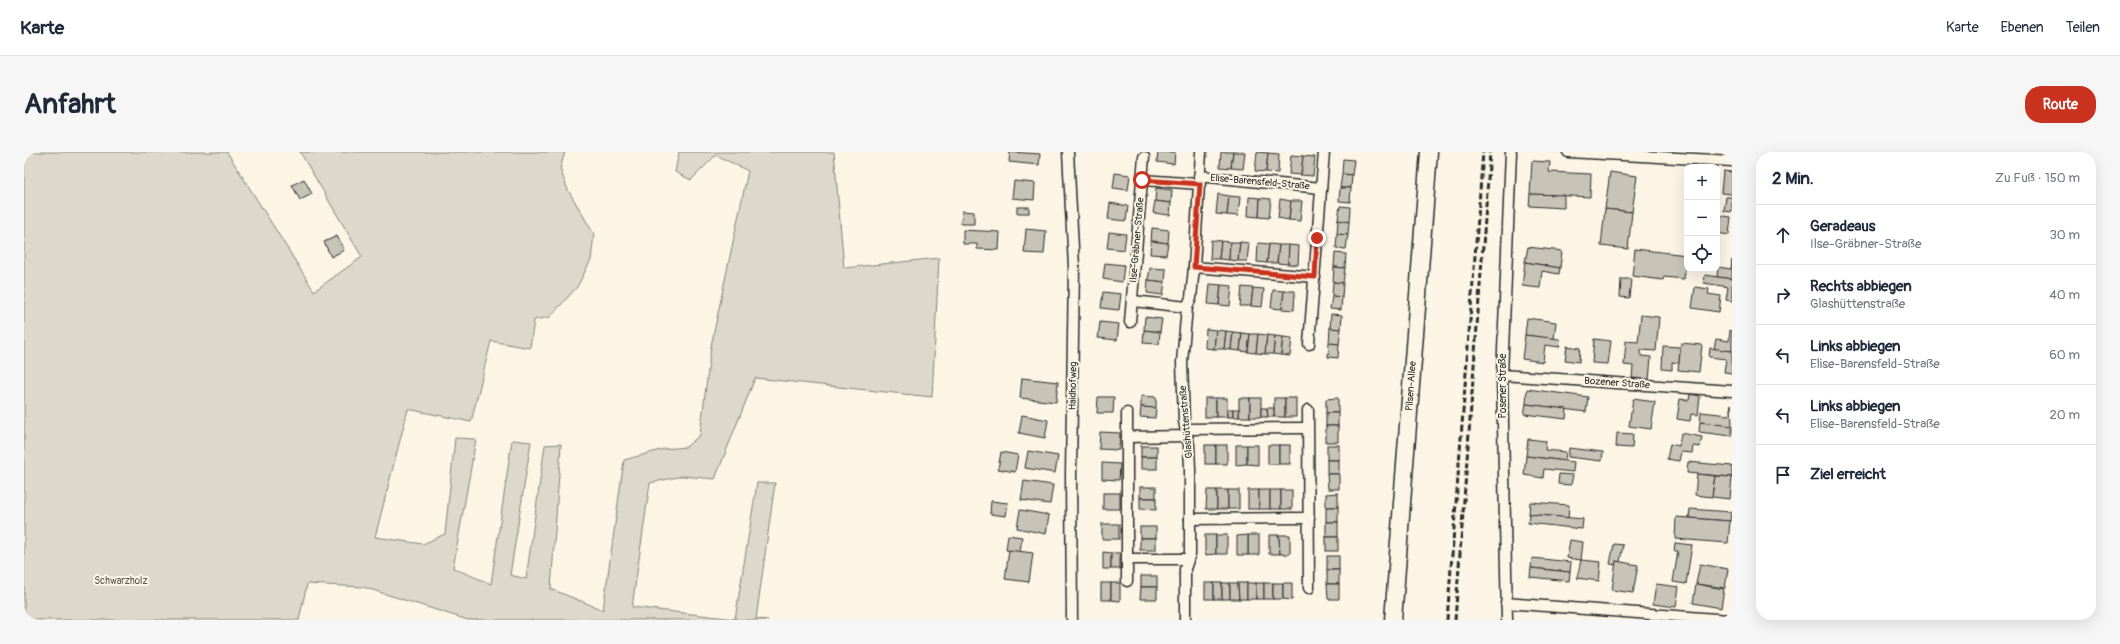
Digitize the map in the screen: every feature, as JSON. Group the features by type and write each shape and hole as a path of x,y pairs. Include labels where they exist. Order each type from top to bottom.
{"main road":[{"name":"Pilsen-Allee","path":"1393,620 1429,152"}],"street":[{"name":"Haidhofweg","path":"1068,152 1074,267 1072,620"},
{"name":"Glashüttenstraße","path":"1186,620 1185,569 1190,554 1190,519 1187,433 1182,369 1187,307 1191,298 1194,267 1201,152"},
{"name":"Elise-Barensfeld-Straße","path":"1309,344 1324,152"},
{"name":"Posener Straße","path":"1507,620 1502,375 1511,152"},
{"path":"1568,152 1732,161"},
{"name":"Ilse-Gräbner-Straße","path":"1130,322 1144,157"},
{"path":"1142,180 1200,180"},
{"name":"Elise-Barensfeld-Straße","path":"1200,180 1321,188"},
{"path":"1194,267 1315,277"},
{"path":"1132,300 1187,307"},
{"name":"Bozener Straße","path":"1502,375 1732,391"},
{"path":"1308,410 1309,588"},
{"path":"1127,413 1127,581"},
{"path":"1127,437 1307,428"},
{"path":"1190,519 1309,518"},
{"path":"1128,559 1188,559"},
{"path":"1506,603 1729,620"}],"green space":[{"name":"Schwarzholz","path":"24,152 227,152 314,291 362,257 300,152 565,152 560,169 568,190 594,234 591,260 577,287 550,317 534,320 530,348 491,341 471,422 408,409 375,537 423,544 445,534 455,438 476,439 453,568 491,584 512,440 531,442 510,575 526,579 545,445 561,444 551,589 603,610 624,460 664,449 686,447 700,435 711,346 748,171 716,155 691,180 675,172 679,152 834,152 844,268 939,258 932,397 755,378 715,479 682,476 650,483 632,607 735,619 757,483 775,483 756,619 768,620 468,620 363,587 307,584 299,620 24,620"}],"building":[{"path":"1010,152 1040,154 1039,165 1009,162"},
{"path":"1158,152 1175,152 1174,164 1157,162"},
{"path":"1221,152 1233,152 1231,168 1220,167"},
{"path":"1233,152 1245,152 1243,169 1231,168"},
{"path":"1257,152 1268,153 1266,172 1255,171"},
{"path":"1268,153 1279,154 1278,173 1266,172"},
{"path":"1291,155 1303,156 1301,175 1289,174"},
{"path":"1303,156 1315,157 1313,176 1301,175"},
{"path":"1343,159 1354,160 1352,175 1342,174"},
{"path":"1532,161 1550,162 1549,172 1591,174 1590,197 1530,194"},
{"path":"1723,171 1732,172 1732,194 1721,193"},
{"path":"1610,172 1637,176 1632,212 1605,209"},
{"path":"1115,173 1130,175 1128,190 1113,188"},
{"path":"1342,174 1352,175 1351,188 1340,188"},
{"path":"304,179 312,194 300,200 292,185"},
{"path":"1014,181 1035,183 1034,200 1012,198"},
{"path":"1156,188 1172,190 1171,203 1155,201"},
{"path":"1340,188 1351,188 1350,202 1339,201"},
{"path":"1218,194 1229,196 1227,215 1216,214"},
{"path":"1530,194 1564,195 1564,208 1529,206"},
{"path":"1229,196 1240,197 1238,216 1227,215"},
{"path":"1249,197 1260,198 1259,217 1248,216"},
{"path":"1726,197 1732,197 1732,212 1724,211"},
{"path":"1260,198 1271,199 1269,218 1259,217"},
{"path":"1280,199 1291,201 1289,220 1278,218"},
{"path":"1155,201 1171,203 1170,215 1153,213"},
{"path":"1291,201 1302,201 1300,221 1289,220"},
{"path":"1110,203 1128,206 1126,221 1108,219"},
{"path":"1340,206 1350,207 1349,222 1338,220"},
{"path":"1017,207 1029,207 1029,213 1017,213"},
{"path":"1605,209 1632,212 1628,249 1601,246"},
{"path":"962,211 974,212 974,224 961,224"},
{"path":"1720,215 1731,217 1729,235 1720,234"},
{"path":"1338,220 1349,222 1348,235 1337,234"},
{"path":"1152,228 1169,230 1168,243 1151,241"},
{"path":"1026,229 1046,231 1044,254 1024,253"},
{"path":"963,230 1000,232 999,250 977,249 977,244 963,244"},
{"path":"1109,232 1126,234 1124,250 1107,248"},
{"path":"1337,234 1348,235 1346,249 1336,248"},
{"path":"337,236 344,250 331,257 324,242"},
{"path":"1211,240 1221,241 1219,259 1210,259"},
{"path":"1151,241 1168,243 1166,255 1150,254"},
{"path":"1221,241 1230,242 1229,260 1219,259"},
{"path":"1230,242 1240,242 1238,261 1229,260"},
{"path":"1240,242 1249,243 1247,261 1238,261"},
{"path":"1258,243 1269,244 1267,263 1257,262"},
{"path":"1269,244 1279,245 1277,263 1267,263"},
{"path":"1279,245 1289,245 1288,264 1277,263"},
{"path":"1289,245 1299,246 1298,265 1288,264"},
{"path":"1528,247 1562,251 1560,268 1525,262"},
{"path":"1635,249 1684,255 1684,279 1664,277 1663,280 1632,276"},
{"path":"1335,253 1346,254 1345,268 1334,267"},
{"path":"1732,260 1732,279 1717,277 1718,272 1720,272 1720,267 1731,269"},
{"path":"1525,262 1560,268 1559,274 1542,271 1540,288 1522,286"},
{"path":"1105,263 1124,265 1122,282 1103,279"},
{"path":"1334,267 1345,268 1343,283 1333,282"},
{"path":"1150,268 1166,269 1165,282 1148,280"},
{"path":"1705,275 1732,279 1732,301 1726,300 1728,287 1704,283"},
{"path":"1621,279 1631,279 1629,298 1620,297"},
{"path":"1148,280 1165,282 1163,295 1147,293"},
{"path":"1333,282 1343,283 1342,297 1332,296"},
{"path":"1210,284 1221,285 1219,305 1208,304"},
{"path":"1221,285 1232,286 1230,306 1219,305"},
{"path":"1242,287 1253,288 1251,306 1240,306"},
{"path":"1695,287 1709,289 1708,294 1721,296 1719,312 1692,308"},
{"path":"1253,288 1264,289 1262,307 1251,306"},
{"path":"1273,290 1284,291 1282,309 1271,308"},
{"path":"1284,291 1295,291 1294,310 1282,309"},
{"path":"1103,292 1121,294 1119,310 1101,308"},
{"path":"1332,296 1342,297 1341,310 1330,309"},
{"path":"1331,314 1342,315 1341,329 1330,328"},
{"path":"1641,315 1659,317 1656,351 1641,350 1641,356 1651,357 1649,380 1632,379 1633,366 1624,365 1626,341 1638,342"},
{"path":"1145,317 1162,319 1160,332 1144,330"},
{"path":"1527,318 1556,322 1554,339 1525,335"},
{"path":"1100,322 1119,324 1117,340 1098,338"},
{"path":"1330,328 1341,329 1339,344 1329,343"},
{"path":"1206,329 1216,330 1214,349 1205,348"},
{"path":"1144,330 1160,332 1159,344 1143,343"},
{"path":"1216,330 1226,331 1224,349 1214,349"},
{"path":"1730,330 1732,331 1732,351 1714,349 1716,339 1729,341"},
{"path":"1226,331 1233,332 1231,350 1224,349"},
{"path":"1233,332 1242,333 1240,351 1231,350"},
{"path":"1242,333 1250,334 1248,352 1240,351"},
{"path":"1250,334 1258,334 1256,353 1248,352"},
{"path":"1258,334 1267,335 1265,354 1256,353"},
{"path":"1267,335 1275,336 1273,354 1265,354"},
{"path":"1525,335 1560,339 1559,347 1545,345 1543,362 1522,359"},
{"path":"1275,336 1283,337 1281,355 1273,354"},
{"path":"1283,337 1292,338 1290,356 1281,355"},
{"path":"1594,339 1611,341 1608,364 1592,363"},
{"path":"1329,343 1339,344 1338,358 1328,357"},
{"path":"1681,343 1702,345 1699,372 1678,370"},
{"path":"1567,346 1580,348 1579,362 1565,360"},
{"path":"1663,346 1680,347 1679,363 1672,362 1672,370 1662,369"},
{"path":"1710,348 1732,351 1732,373 1724,372 1726,359 1709,357"},
{"path":"1022,378 1058,382 1056,402 1020,398"},
{"path":"1527,389 1588,397 1586,412 1526,404"},
{"path":"1690,394 1700,396 1698,415 1691,414 1690,421 1677,419 1680,399 1689,400"},
{"path":"1141,396 1156,397 1156,408 1141,407"},
{"path":"1098,397 1114,397 1113,413 1097,413"},
{"path":"1205,398 1216,398 1216,417 1205,417"},
{"path":"1216,398 1227,398 1227,417 1216,417"},
{"path":"1239,398 1250,398 1250,417 1239,417"},
{"path":"1250,398 1261,398 1261,417 1250,417"},
{"path":"1274,398 1285,398 1285,417 1274,417"},
{"path":"1285,398 1296,398 1296,417 1285,417"},
{"path":"1338,398 1338,413 1326,413 1326,399"},
{"path":"1633,399 1655,402 1651,429 1629,426"},
{"path":"1526,404 1567,409 1566,419 1524,414"},
{"path":"1731,404 1732,426 1700,422 1701,412 1729,415"},
{"path":"1141,407 1156,408 1155,418 1140,417"},
{"path":"1261,408 1267,408 1268,417 1261,417"},
{"path":"1267,408 1274,408 1274,417 1268,417"},
{"path":"1227,409 1233,409 1233,417 1227,417"},
{"path":"1233,409 1239,409 1239,417 1233,417"},
{"path":"1326,413 1338,413 1338,426 1326,426"},
{"path":"1022,415 1048,420 1045,438 1019,433"},
{"path":"1700,422 1732,426 1732,436 1699,432"},
{"path":"1326,426 1338,426 1338,442 1326,442"},
{"path":"1100,432 1120,433 1119,450 1099,449"},
{"path":"1617,433 1633,434 1632,448 1616,447"},
{"path":"1681,433 1702,437 1700,447 1693,446 1692,453 1681,452 1679,461 1667,459 1670,444 1679,446"},
{"path":"1528,439 1546,441 1545,450 1566,452 1565,461 1526,456"},
{"path":"1205,445 1216,445 1216,464 1205,464"},
{"path":"1216,445 1227,445 1227,464 1216,464"},
{"path":"1236,445 1247,445 1247,464 1236,465"},
{"path":"1247,445 1258,445 1258,465 1247,464"},
{"path":"1268,445 1279,445 1279,464 1268,464"},
{"path":"1279,445 1290,445 1290,464 1279,464"},
{"path":"1327,445 1339,445 1339,460 1327,460"},
{"path":"1141,446 1157,446 1157,457 1141,457"},
{"path":"1569,448 1603,452 1602,461 1568,457"},
{"path":"1028,451 1058,456 1055,473 1025,468"},
{"path":"1001,452 1018,455 1015,472 998,469"},
{"path":"1526,456 1574,462 1573,472 1544,469 1543,478 1524,475"},
{"path":"1141,457 1157,457 1157,469 1141,469"},
{"path":"1327,460 1339,460 1339,474 1327,474"},
{"path":"1688,462 1732,466 1732,477 1687,473"},
{"path":"1102,463 1120,464 1119,480 1102,479"},
{"path":"1327,474 1339,474 1339,489 1328,489"},
{"path":"1559,474 1573,475 1571,485 1558,484"},
{"path":"1697,474 1715,476 1712,497 1695,495"},
{"path":"1715,476 1732,477 1730,499 1712,497"},
{"path":"1024,481 1053,485 1050,504 1021,500"},
{"path":"1140,487 1156,487 1156,498 1140,498"},
{"path":"1207,490 1217,490 1217,509 1206,509"},
{"path":"1217,490 1228,490 1228,509 1217,509"},
{"path":"1228,490 1239,490 1239,509 1228,509"},
{"path":"1248,490 1259,490 1259,509 1248,509"},
{"path":"1259,490 1270,490 1270,509 1259,509"},
{"path":"1270,490 1281,490 1281,509 1270,509"},
{"path":"1281,490 1292,490 1292,509 1281,509"},
{"path":"1103,493 1120,493 1120,509 1103,509"},
{"path":"1338,493 1338,507 1326,507 1326,494"},
{"path":"1140,498 1156,498 1156,510 1140,509"},
{"path":"991,501 1008,503 1006,516 990,514"},
{"path":"1530,502 1569,505 1568,518 1529,514"},
{"path":"1326,507 1338,507 1338,522 1326,522"},
{"path":"1690,509 1731,512 1730,521 1689,518"},
{"path":"1020,510 1049,515 1046,534 1017,528"},
{"path":"1529,514 1583,519 1582,529 1528,523"},
{"path":"1676,517 1730,521 1728,543 1675,539"},
{"path":"1326,522 1338,522 1338,537 1326,537"},
{"path":"1102,524 1119,524 1119,539 1102,539"},
{"path":"1140,527 1156,527 1156,538 1140,538"},
{"path":"1008,535 1022,537 1020,552 1006,550"},
{"path":"1205,535 1216,535 1216,554 1205,555"},
{"path":"1216,535 1227,535 1227,554 1216,554"},
{"path":"1248,535 1259,535 1259,555 1248,555"},
{"path":"1248,535 1248,555 1237,555 1237,536"},
{"path":"1269,535 1279,535 1280,554 1269,554"},
{"path":"1279,535 1290,535 1290,554 1280,554"},
{"path":"1326,537 1338,537 1338,551 1326,551"},
{"path":"1140,538 1156,538 1156,550 1140,550"},
{"path":"1570,540 1583,542 1581,560 1567,558"},
{"path":"1675,543 1692,545 1686,584 1673,582 1678,551 1674,551"},
{"path":"1614,544 1623,545 1620,562 1616,561 1616,565 1610,564"},
{"path":"1009,550 1033,553 1029,582 1005,579"},
{"path":"1103,552 1111,553 1111,569 1103,569"},
{"path":"1111,553 1120,553 1120,569 1111,569"},
{"path":"1327,556 1339,556 1339,570 1327,570"},
{"path":"1532,558 1571,562 1570,572 1531,568"},
{"path":"1581,560 1601,562 1599,581 1577,578"},
{"path":"1616,561 1638,565 1633,593 1612,590"},
{"path":"1700,564 1728,569 1725,588 1696,584"},
{"path":"1531,568 1570,572 1569,581 1530,577"},
{"path":"1327,570 1339,570 1339,584 1327,584"},
{"path":"1141,576 1157,576 1157,587 1141,587"},
{"path":"1101,583 1111,583 1111,600 1101,600"},
{"path":"1111,583 1120,583 1120,601 1111,600"},
{"path":"1205,583 1214,583 1214,599 1205,599"},
{"path":"1214,583 1222,583 1222,599 1214,599"},
{"path":"1222,583 1230,583 1230,599 1222,599"},
{"path":"1230,583 1238,583 1239,599 1230,599"},
{"path":"1238,583 1247,583 1247,599 1239,599"},
{"path":"1247,583 1256,583 1256,599 1247,599"},
{"path":"1256,583 1264,583 1264,599 1256,599"},
{"path":"1264,583 1273,583 1273,599 1264,599"},
{"path":"1273,583 1283,583 1283,599 1273,599"},
{"path":"1283,583 1292,583 1292,600 1283,599"},
{"path":"1327,584 1339,584 1339,599 1328,599"},
{"path":"1656,584 1679,587 1676,607 1653,604"},
{"path":"1696,584 1724,589 1721,608 1693,603"},
{"path":"1141,587 1157,587 1157,599 1140,599"}],"railway":[{"path":"1447,620 1483,152"},
{"path":"1455,620 1490,152"}],"route":[{"path":"1142,180 1200,184 1194,267 1315,277 1317,238"}]}
